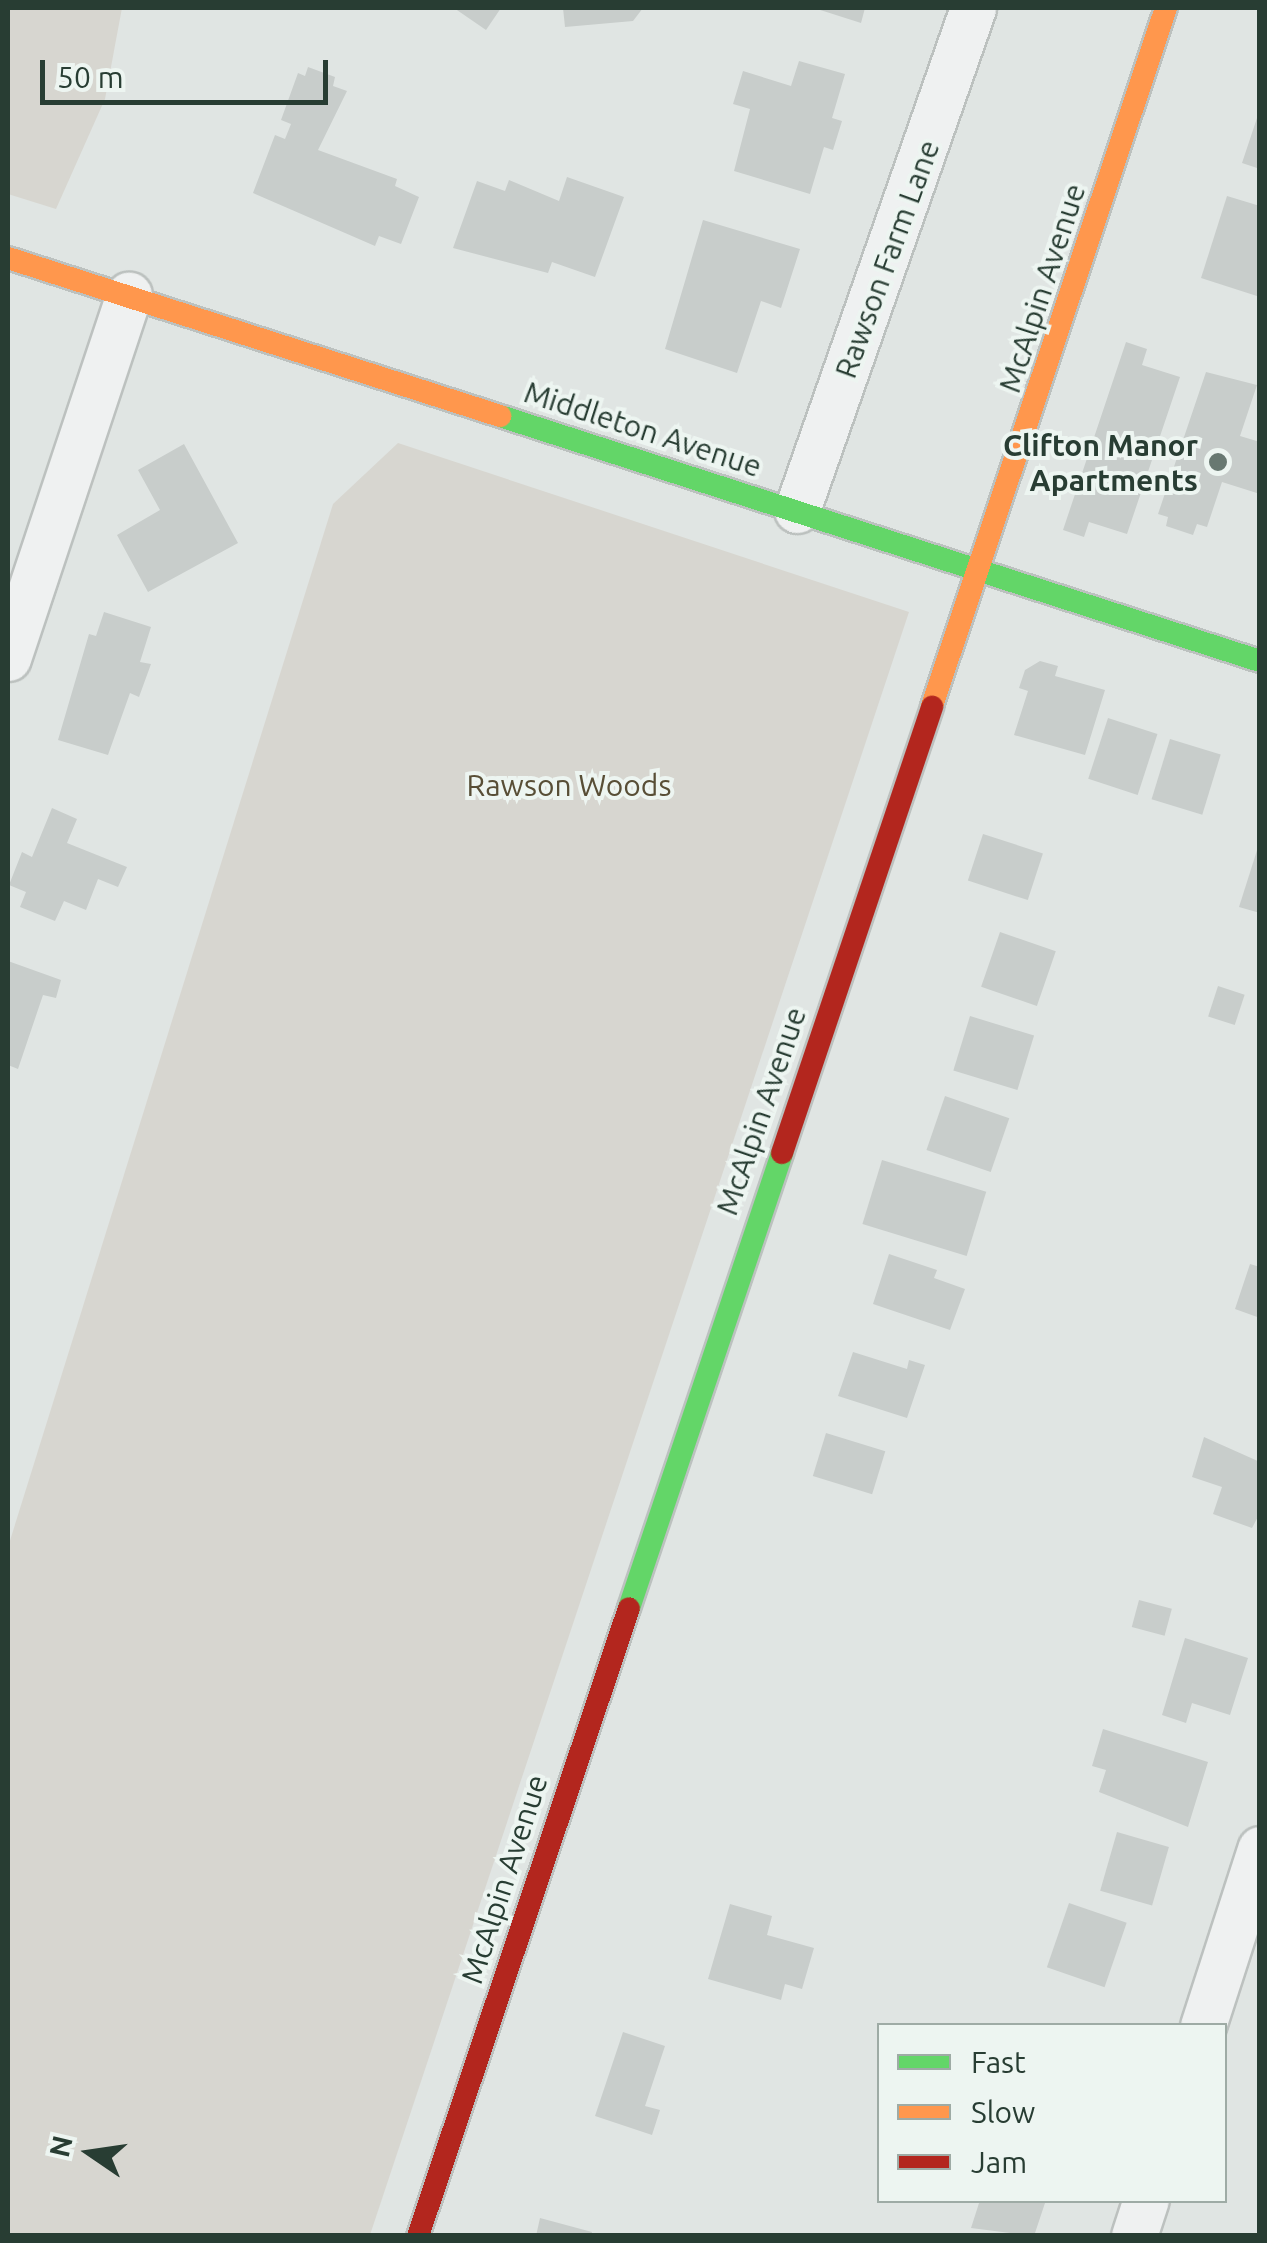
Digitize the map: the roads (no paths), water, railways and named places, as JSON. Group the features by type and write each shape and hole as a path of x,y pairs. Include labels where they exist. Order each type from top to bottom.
{"street":[{"name":"Rawson Farm Lane","path":"797,510 973,8"},
{"name":"McAlpin Avenue","path":"418,2236 732,1283 980,567 1166,8"},
{"name":"Middleton Avenue","path":"8,258 980,567 1260,661"},
{"path":"8,658 129,295"},
{"path":"1203,2023 1260,1849"},
{"path":"1134,2236 1145,2203"}],"place":[{"name":"Clifton Manor Apartments","path":"1218,462"}],"park label":[{"name":"Rawson Woods","path":"569,785"}]}
